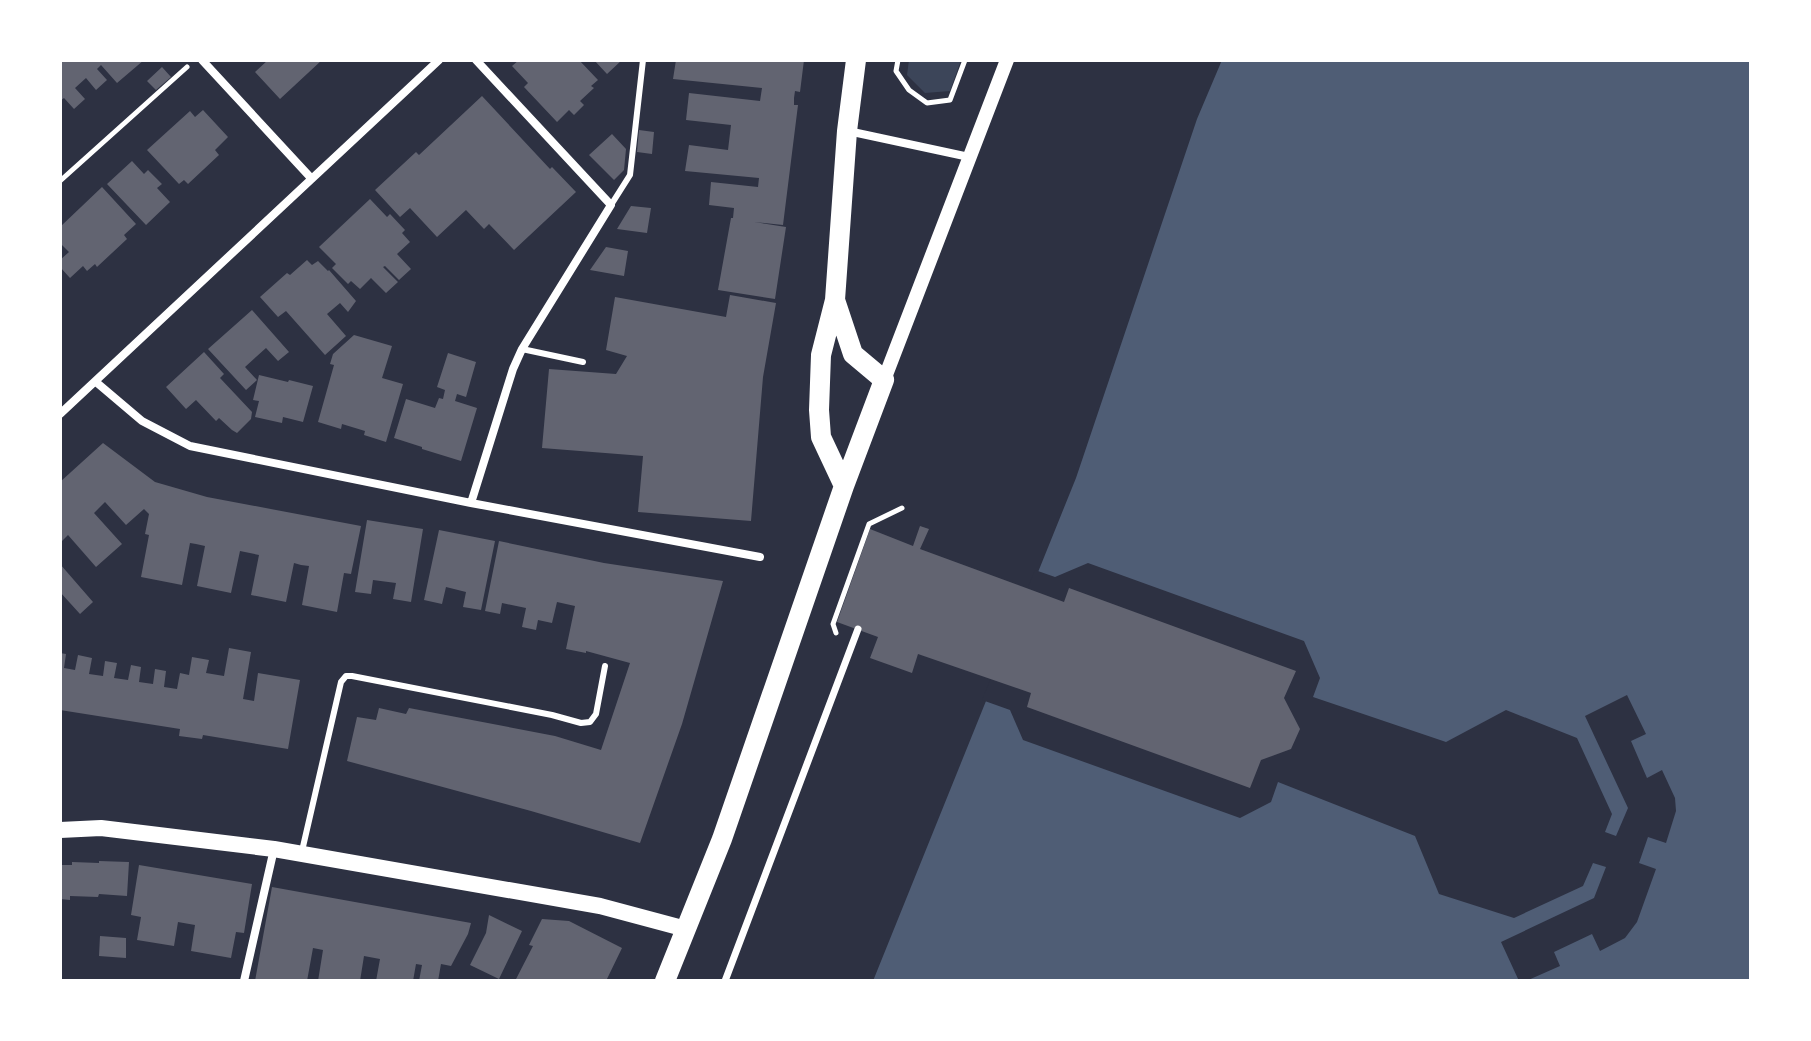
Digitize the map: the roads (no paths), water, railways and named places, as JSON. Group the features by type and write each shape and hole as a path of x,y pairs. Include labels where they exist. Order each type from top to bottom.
{"main road":[{"path":"844,486 821,437 819,410 821,355 835,300 847,131 856,60"},
{"path":"665,981 722,839 844,486 884,380 853,354 835,300"},
{"path":"60,830 101,828 274,849 600,906 686,929"}],"street":[{"path":"202,60 311,178"},
{"path":"60,414 439,60"},
{"path":"471,503 522,349 611,205 476,60"},
{"path":"884,380 1007,60"},
{"path":"847,131 969,157"},
{"path":"96,382 142,421 190,446 760,557"},
{"path":"725,981 858,629"},
{"path":"244,981 274,849"}],"lane":[{"path":"611,205 630,175 643,60"},
{"path":"522,349 583,362"},
{"path":"302,854 341,682 346,676 581,723 590,722 596,714 605,666"}]}
